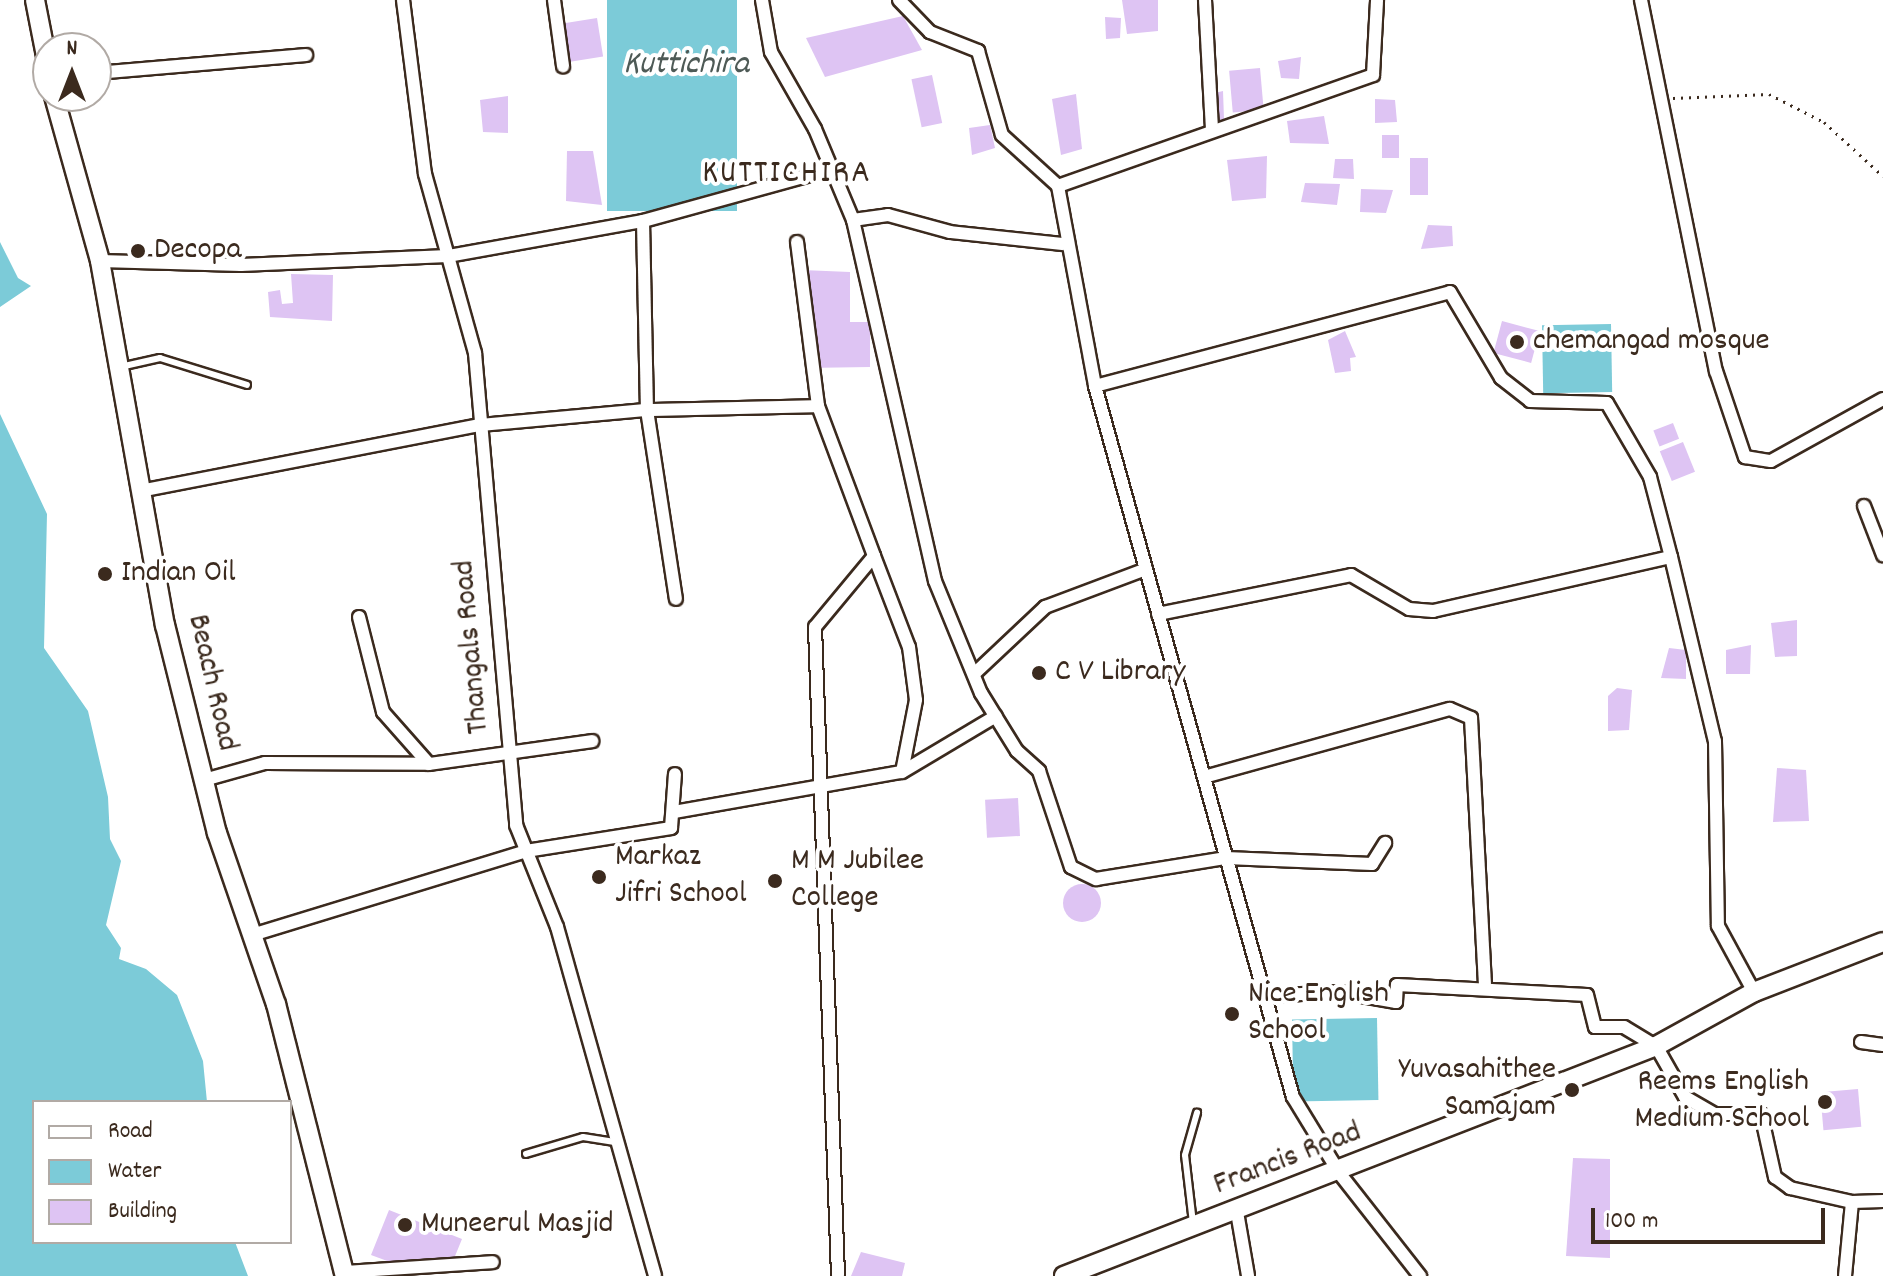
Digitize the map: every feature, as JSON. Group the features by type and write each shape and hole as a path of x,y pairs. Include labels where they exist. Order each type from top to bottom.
{"main road":[{"path":"35,0 41,32"},
{"name":"Beach Road","path":"58,112 100,261 140,491 204,780 252,935 345,1274"},
{"name":"Francis Road","path":"1064,1276 1340,1174 1656,1046 1754,992 1883,942"}],"street":[{"name":"Thangals Road","path":"403,0 425,174 475,353 516,825 557,927 655,1276"},
{"path":"554,0 563,66"},
{"path":"762,0 771,52 832,169 853,220 935,581 974,674 996,716 1039,771 1071,867 1096,879 1226,858 1372,864 1385,843"},
{"path":"899,0 930,32 978,51 1002,135 1058,186 1063,244 1095,386 1293,1097 1340,1174 1420,1276"},
{"path":"1205,0 1212,130"},
{"path":"1058,186 1373,75 1377,0"},
{"path":"1641,0 1716,371 1745,457 1771,461 1883,399"},
{"path":"112,72 306,55"},
{"path":"100,261 257,265 448,256 643,221 832,169"},
{"path":"853,220 888,215 950,232 1063,244"},
{"path":"643,221 647,410 676,599"},
{"path":"797,242 818,406 909,647 916,700 902,772"},
{"path":"1095,386 1450,292 1501,378 1530,401 1607,403 1650,477 1671,557 1715,741 1718,926 1754,992"},
{"path":"140,491 481,425 647,410 818,406"},
{"path":"1864,506 1883,555"},
{"path":"838,1276 815,627 874,556"},
{"path":"1158,614 1351,575 1409,609 1433,611 1671,557"},
{"path":"974,674 1045,607 1146,569"},
{"path":"359,617 383,712 429,764"},
{"path":"1204,777 1450,709 1471,718 1485,989"},
{"path":"674,812 820,782 902,772 996,716"},
{"path":"204,780 265,763 429,764 508,756 592,741"},
{"path":"252,935 526,851 671,828 675,774"},
{"path":"1265,996 1339,992 1396,1002 1397,985 1587,995 1595,1027 1624,1027 1656,1046 1685,1097 1715,1114 1761,1114 1775,1177 1790,1188 1852,1202 1883,1201"},
{"path":"1861,1042 1883,1045"},
{"path":"1845,1276 1852,1202"},
{"path":"1237,1212 1248,1276"},
{"path":"345,1274 493,1262"}],"lane":[{"path":"117,367 160,358 247,385"},
{"path":"1195,1228 1185,1155 1197,1113"},
{"path":"526,1154 583,1137 615,1142"}],"path":[{"path":"1660,90 1675,99 1769,94 1835,130 1883,176"}],"water":[{"name":"Kuttichira","path":"607,0 737,0 737,211 607,211"},
{"path":"0,242 18,278 31,286 0,307"},
{"path":"1611,324 1612,392 1543,393 1542,325"},
{"path":"0,414 47,514 44,648 88,711 108,797 110,839 121,861 106,925 121,948 119,959 146,969 177,995 203,1061 207,1100 32,1100 32,1244 236,1244 248,1276 0,1276"},
{"path":"1377,1018 1378,1100 1293,1101 1292,1019"}],"building":[{"path":"1122,0 1158,0 1158,31 1127,34"},
{"path":"903,16 922,50 825,77 806,38"},
{"path":"1105,17 1121,18 1120,38 1106,39"},
{"path":"597,18 603,57 566,62 559,24"},
{"path":"1301,57 1299,79 1281,78 1278,61"},
{"path":"1260,68 1264,110 1233,113 1229,71"},
{"path":"932,75 942,123 922,127 911,79"},
{"path":"1223,91 1224,119 1208,124 1202,96"},
{"path":"1076,94 1082,149 1061,155 1052,99"},
{"path":"508,96 508,133 483,132 480,100"},
{"path":"1375,99 1395,100 1397,122 1375,123"},
{"path":"1324,116 1329,144 1290,143 1287,121"},
{"path":"990,125 995,148 972,155 969,128"},
{"path":"1382,135 1399,135 1399,158 1382,158"},
{"path":"567,151 593,151 602,205 566,201"},
{"path":"1267,156 1266,198 1232,201 1227,160"},
{"path":"1410,158 1428,158 1428,195 1410,195"},
{"path":"1335,159 1353,159 1354,179 1333,178"},
{"path":"1305,183 1340,184 1337,205 1301,202"},
{"path":"1361,189 1393,190 1386,213 1360,212"},
{"path":"1428,225 1452,226 1453,246 1421,249"},
{"path":"802,270 850,272 850,322 870,322 870,367 805,368"},
{"path":"291,274 333,275 332,321 270,317 268,292 280,290 282,304 293,303"},
{"name":"chemangad mosque","path":"1502,321 1540,331 1531,363 1493,353"},
{"path":"1345,331 1356,357 1350,358 1351,371 1335,373 1328,340"},
{"path":"1673,423 1679,439 1659,446 1653,431"},
{"path":"1683,442 1695,472 1672,481 1660,451"},
{"path":"1797,620 1797,656 1775,657 1771,623"},
{"path":"1751,645 1750,674 1726,674 1726,650"},
{"path":"1669,648 1686,650 1686,679 1661,678"},
{"path":"1617,688 1632,690 1629,730 1608,731 1608,696"},
{"path":"1777,768 1806,770 1809,821 1773,822"},
{"path":"1018,798 1020,836 987,838 985,800"},
{"path":"1082,884 1096,889 1101,903 1096,917 1082,922 1068,917 1063,903 1068,889"},
{"path":"1858,1089 1861,1127 1823,1130 1820,1092"},
{"path":"1573,1158 1610,1159 1610,1258 1566,1256"},
{"name":"Muneerul Masjid","path":"389,1210 462,1239 453,1261 390,1262 371,1255"},
{"path":"861,1252 905,1263 902,1276 851,1276"}],"place":[{"name":"Decopa","path":"138,251"},
{"name":"chemangad mosque","path":"1517,342"},
{"name":"Indian Oil","path":"105,574"},
{"name":"C V Library","path":"1039,673"},
{"name":"Markaz Jifri School","path":"599,877"},
{"name":"M M Jubilee College","path":"775,881"},
{"name":"Nice English School","path":"1232,1014"},
{"name":"Yuvasahithee Samajam","path":"1572,1090"},
{"name":"Reems English Medium School","path":"1825,1102"},
{"name":"Muneerul Masjid","path":"405,1225"}],"district":[{"name":"KUTTICHIRA","path":"787,175"}]}
